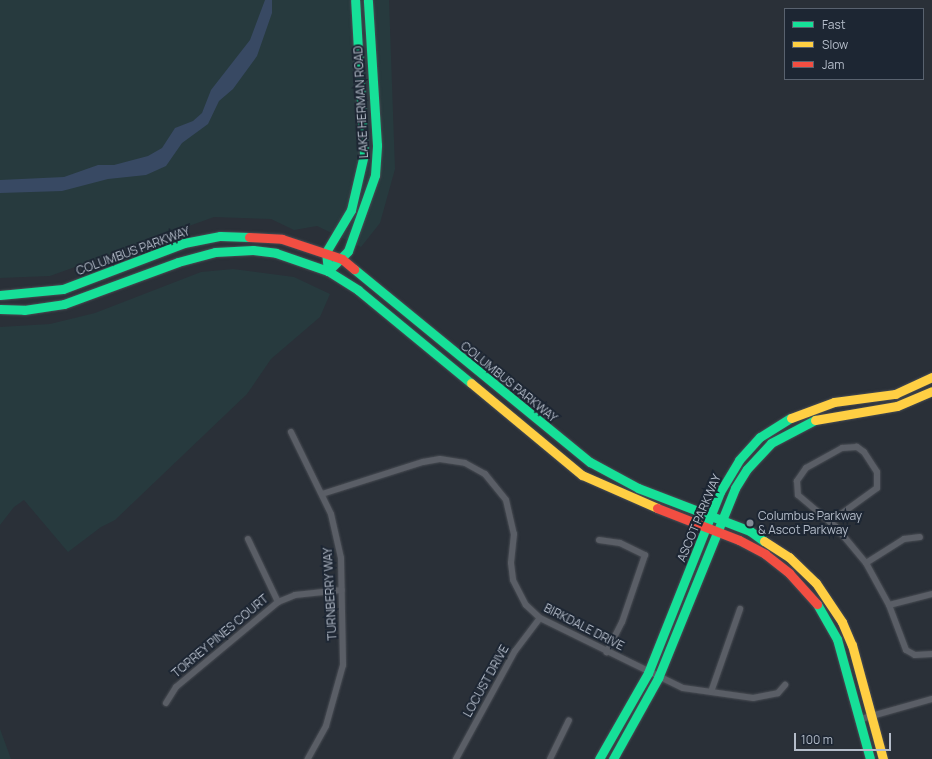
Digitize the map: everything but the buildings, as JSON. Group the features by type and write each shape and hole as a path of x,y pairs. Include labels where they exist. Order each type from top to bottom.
{"main road":[{"name":"LAKE HERMAN ROAD","path":"326,252 351,210 364,154 355,0"},
{"name":"LAKE HERMAN ROAD","path":"328,271 342,260 366,207 376,161 368,0"},
{"name":"COLUMBUS PARKWAY","path":"0,295 63,289 184,243 220,236 282,239 326,252 342,260 590,462 638,488 722,519 769,542 810,578 831,601 852,645 883,759"},
{"name":"COLUMBUS PARKWAY","path":"0,309 24,310 64,304 178,262 215,252 253,250 276,253 328,271 358,290 582,475 612,490 706,526 765,554 805,588 837,639 861,719 870,759"},
{"path":"326,252 328,271"},
{"name":"ASCOT PARKWAY","path":"600,759 648,673 720,492 739,460 760,437 784,420 819,405 895,394 932,377"},
{"name":"ASCOT PARKWAY","path":"613,759 658,678 722,519 747,469 772,443 791,429 829,415 897,406 932,391"}],"street":[{"name":"TURNBERRY WAY","path":"291,432 322,494 337,533 342,590 343,665 326,726 308,759"},
{"path":"830,522 877,488 877,472 864,452 852,446 834,451 803,470 797,481 797,491 802,501 830,522 866,563 889,605 906,650 915,655 932,654"},
{"name":"BIRKDALE DRIVE","path":"322,494 343,485 440,459 475,467 498,486 506,500 514,534 511,562 513,580 526,605 540,618 658,678 682,688 762,698 778,694 786,685"},
{"path":"866,563 904,539 920,537"},
{"path":"248,539 278,602"},
{"path":"599,540 620,543 645,555 622,622 607,652"},
{"name":"TORREY PINES COURT","path":"166,703 176,688 278,602 295,595 342,590"},
{"path":"889,605 932,594"},
{"path":"711,692 740,609"},
{"name":"LOCUST DRIVE","path":"456,759 515,652 540,618"},
{"path":"861,719 932,699"},
{"path":"550,759 569,720"}],"green space":[{"path":"0,0 389,0 395,169 380,223 361,247 317,226 294,230 271,219 214,217 50,276 0,278"},
{"path":"233,269 294,277 330,294 320,317 271,359 247,394 115,520 101,527 68,552 24,500 14,507 0,525 0,327 50,324 95,313 201,272"},
{"path":"0,729 11,759 0,759"}],"water":[{"path":"265,0 272,0 272,13 257,56 233,89 219,101 208,124 182,143 166,166 146,175 108,179 62,191 0,193 0,180 64,177 98,165 114,165 148,156 162,148 175,128 193,121 202,113 211,90 250,40"}],"traffic: fast":[{"path":"328,271 326,252 351,210 364,154 355,0"},
{"path":"328,271 348,251 375,175 377,145 368,0"},
{"path":"0,295 63,289 184,243 220,236 249,237"},
{"path":"0,309 24,310 64,304 178,262 215,252 253,250 276,253 328,271 358,290 471,383"},
{"path":"354,269 590,462 638,488 750,531 764,541"},
{"path":"599,759 648,673 720,492 739,460 760,437 791,418"},
{"path":"613,759 658,678 735,488 747,469 771,443 815,420"},
{"path":"817,604 837,639 870,759"}],"traffic: slow":[{"path":"791,418 834,402 895,394 932,377"},
{"path":"471,383 582,475 657,508"},
{"path":"815,420 897,406 932,391"},
{"path":"764,541 789,557 816,583 842,622 852,645 883,759"}],"traffic: jam":[{"path":"249,237 282,239 342,259 354,269"},
{"path":"657,508 739,540 765,554 789,573 817,604"}],"place":[{"name":"Columbus Parkway & Ascot Parkway","path":"750,523"}]}
